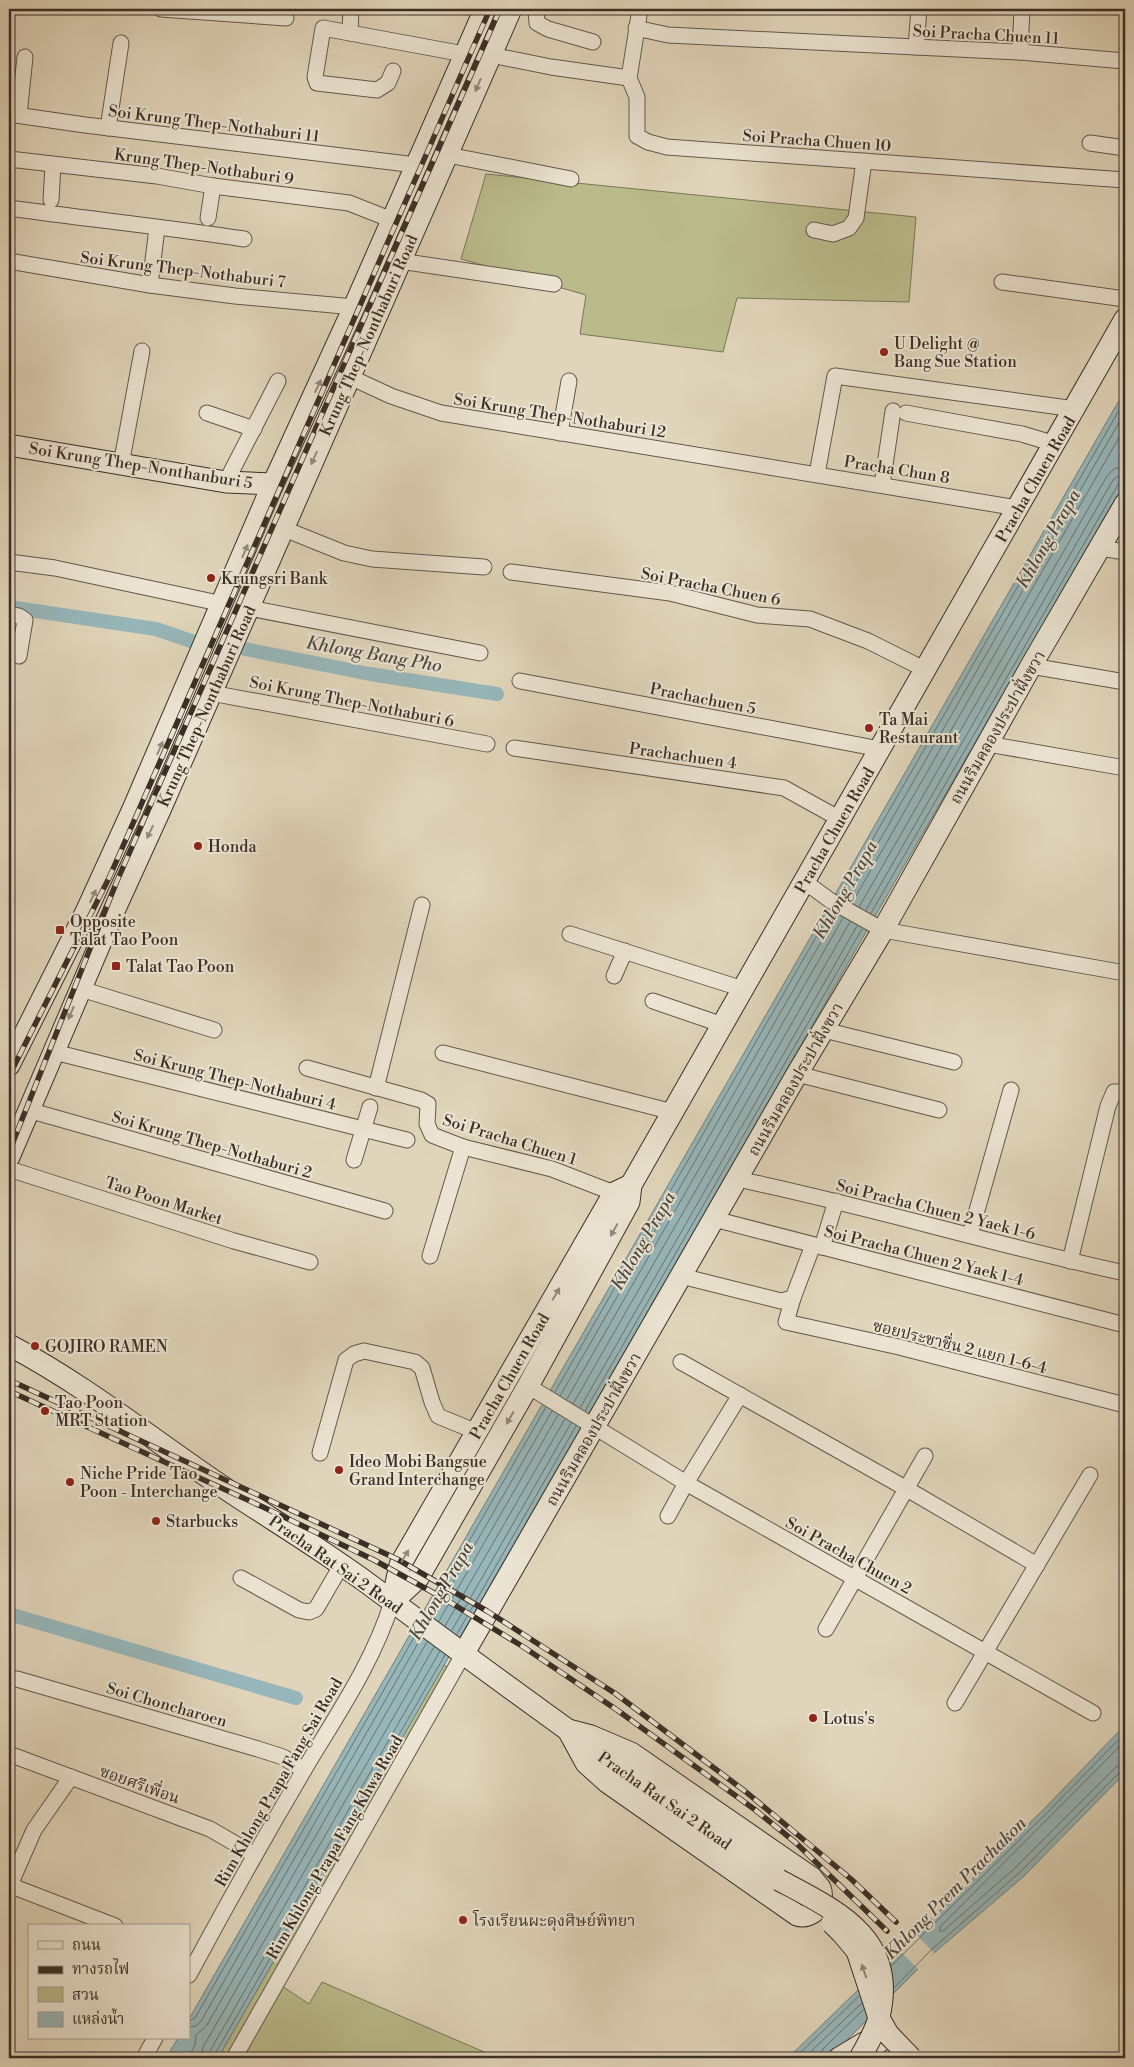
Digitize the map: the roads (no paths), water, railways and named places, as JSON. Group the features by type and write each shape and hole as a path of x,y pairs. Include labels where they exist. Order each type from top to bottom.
{"main road":[{"name":"Krung Thep-Nonthaburi Road","path":"9,1065 86,912 224,600 272,484 354,307 485,9"},
{"name":"Krung Thep-Nonthaburi Road","path":"9,1157 249,608 282,528 512,9"},
{"name":"Pracha Chuen Road","path":"392,1602 400,1565 622,1189 673,1112 1125,319"},
{"name":"Soi Krung Thep-Nonthanburi 5","path":"9,444 226,482 272,484"},
{"name":"ถนนริมคลองประปาฝั่งขวา","path":"462,1652 824,1030 877,927 988,744 1125,504"},
{"path":"224,600 249,608"},
{"name":"Pracha Chuen Road","path":"392,1602 418,1578 534,1391 629,1202 622,1189"},
{"name":"Pracha Rat Sai 2 Road","path":"9,1345 108,1405 214,1481 341,1566 414,1617 628,1775 779,1880 842,1933 857,1951 879,2018 888,2034 911,2058"},
{"path":"568,1730 591,1736 631,1754 812,1878 819,1888 821,1896 818,1907 811,1915 804,1917 797,1915 615,1788 586,1763 568,1730"},
{"path":"860,2058 879,2018"},
{"path":"839,2058 864,2043 888,2042 920,2058"}],"street":[{"path":"161,9 221,11 286,18"},
{"path":"350,33 351,9"},
{"path":"536,9 537,23 548,29 593,42"},
{"name":"Soi Pracha Chuen 10","path":"640,9 629,78 636,96 638,136 648,142 667,147 1125,180"},
{"path":"916,47 919,9"},
{"path":"1020,52 1022,9"},
{"path":"393,71 388,83 377,90 317,83 315,77 323,28 464,54"},
{"name":"Soi Pracha Chuen 11","path":"636,28 668,35 1020,52 1125,61"},
{"path":"108,128 121,43"},
{"path":"491,55 551,67 629,78"},
{"path":"14,115 25,57"},
{"name":"Soi Krung Thep-Nothaburi 11","path":"14,115 416,165"},
{"path":"1090,142 1125,148"},
{"path":"448,155 571,179"},
{"name":"Krung Thep-Nothaburi 9","path":"9,159 157,176 213,186 349,203 392,220"},
{"path":"814,230 833,234 848,228 856,218 864,160"},
{"path":"51,200 53,165"},
{"path":"208,218 213,186"},
{"path":"9,208 244,239"},
{"path":"150,285 157,228"},
{"name":"Soi Krung Thep-Nothaburi 7","path":"9,261 150,285 235,296 354,307"},
{"path":"400,261 554,284"},
{"path":"1002,282 1125,299"},
{"path":"121,465 142,351"},
{"path":"817,474 835,376 1075,409"},
{"name":"Soi Krung Thep-Nothaburi 12","path":"350,377 391,396 441,413 770,466"},
{"path":"226,482 278,381"},
{"path":"560,433 570,381"},
{"path":"882,485 900,412 1022,434 1055,444"},
{"path":"207,413 254,429"},
{"name":"Pracha Chun 8","path":"770,466 1018,508"},
{"path":"282,528 344,553 372,559 484,567"},
{"path":"1100,548 1125,552"},
{"path":"9,562 55,568 224,600"},
{"name":"Soi Pracha Chuen 6","path":"511,572 670,593 757,615 810,620 868,641 926,670"},
{"path":"249,608 480,653"},
{"path":"9,614 19,616 25,620 19,656"},
{"path":"1031,666 1125,682"},
{"name":"Prachachuen 5","path":"520,681 880,749"},
{"name":"Soi Krung Thep-Nothaburi 6","path":"211,693 487,744"},
{"path":"988,744 1125,768"},
{"name":"Prachachuen 4","path":"514,748 784,788 840,819"},
{"path":"805,882 831,901 877,927 1125,972"},
{"path":"376,1088 422,905"},
{"path":"570,934 743,989"},
{"path":"614,976 625,951"},
{"path":"81,989 214,1030"},
{"path":"653,1001 723,1025"},
{"path":"824,1030 954,1062"},
{"name":"Soi Krung Thep-Nothaburi 4","path":"54,1052 407,1140"},
{"path":"442,1053 673,1112"},
{"name":"Soi Pracha Chuen 1","path":"306,1068 421,1100 428,1104 427,1124 432,1135 463,1147 622,1189"},
{"path":"797,1074 939,1110"},
{"path":"970,1235 1011,1090"},
{"path":"1070,1261 1108,1106 1114,1092 1125,1092"},
{"path":"354,1160 370,1107"},
{"name":"Soi Krung Thep-Nothaburi 2","path":"28,1110 385,1211"},
{"path":"430,1256 463,1147"},
{"name":"Tao Poon Market","path":"9,1169 234,1241 310,1262"},
{"name":"Soi Pracha Chuen 2 Yaek 1-6","path":"737,1179 836,1201 1070,1261 1125,1273"},
{"path":"681,1276 781,1301 794,1298 836,1201"},
{"name":"Soi Pracha Chuen 2 Yaek 1-4","path":"714,1219 1125,1324"},
{"name":"ซอยประชาชื่น 2 แยก 1-6-4","path":"794,1298 786,1322 898,1347 1125,1405"},
{"path":"320,1453 346,1360 354,1354 364,1351 415,1362 422,1368 438,1416 477,1432"},
{"path":"681,1362 907,1489 1037,1565"},
{"name":"Soi Pracha Chuen 2","path":"534,1391 686,1483 1092,1713"},
{"path":"668,1516 740,1395"},
{"path":"826,1629 925,1456"},
{"path":"955,1703 1090,1475"},
{"path":"241,1578 299,1610 309,1612 316,1609 341,1566"},
{"name":"Rim Khlong Prapa Fang Sai Road","path":"190,1971 193,1958 256,1855 365,1666 385,1623 392,1602"},
{"name":"Rim Khlong Prapa Fang Khwa Road","path":"234,2058 462,1652"},
{"name":"Soi Choncharoen","path":"18,1679 258,1749 283,1757 304,1770"},
{"name":"ซอยศรีเพื่อน","path":"9,1754 210,1829 256,1855"},
{"path":"71,1777 34,1830 10,1885 110,1924"},
{"path":"144,2058 154,2040"}],"water":[{"name":"Khlong Prapa","path":"1125,390 1125,482 218,2058 166,2058 177,2040 190,2040 190,2017"},
{"path":"1125,1725 1125,1773 1023,1877 934,1953 829,2058 788,2058 1044,1809"}],"waterway":[{"name":"Khlong Bang Pho","path":"9,607 156,629 200,644"},
{"name":"Khlong Bang Pho","path":"245,649 370,674 497,694"},
{"path":"9,1614 296,1698"}],"railway":[{"path":"9,1076 109,878 490,9"},
{"path":"9,1152 117,881 500,9"},
{"path":"9,1380 397,1559 487,1611 616,1694 746,1792 851,1879 896,1922"},
{"path":"9,1391 374,1560 443,1598 522,1646 617,1710 754,1809 795,1842 887,1931"}],"place":[{"name":"U Delight @ Bang Sue Station","path":"884,352"},
{"name":"Krungsri Bank","path":"211,578"},
{"name":"Ta Mai Restaurant","path":"869,728"},
{"name":"Honda","path":"198,846"},
{"name":"Opposite Talat Tao Poon","path":"60,930"},
{"name":"Talat Tao Poon","path":"116,966"},
{"name":"GOJIRO RAMEN","path":"35,1346"},
{"name":"Tao Poon MRT Station","path":"45,1411"},
{"name":"Ideo Mobi Bangsue Grand Interchange","path":"339,1470"},
{"name":"Niche Pride Tao Poon - Interchange","path":"70,1482"},
{"name":"Starbucks","path":"156,1521"},
{"name":"Lotus's","path":"813,1718"},
{"name":"โรงเรียนผะดุงศิษย์พิทยา","path":"463,1920"}],"water label":[{"name":"Khlong Prem Prachakon","path":"955,1888"}]}
